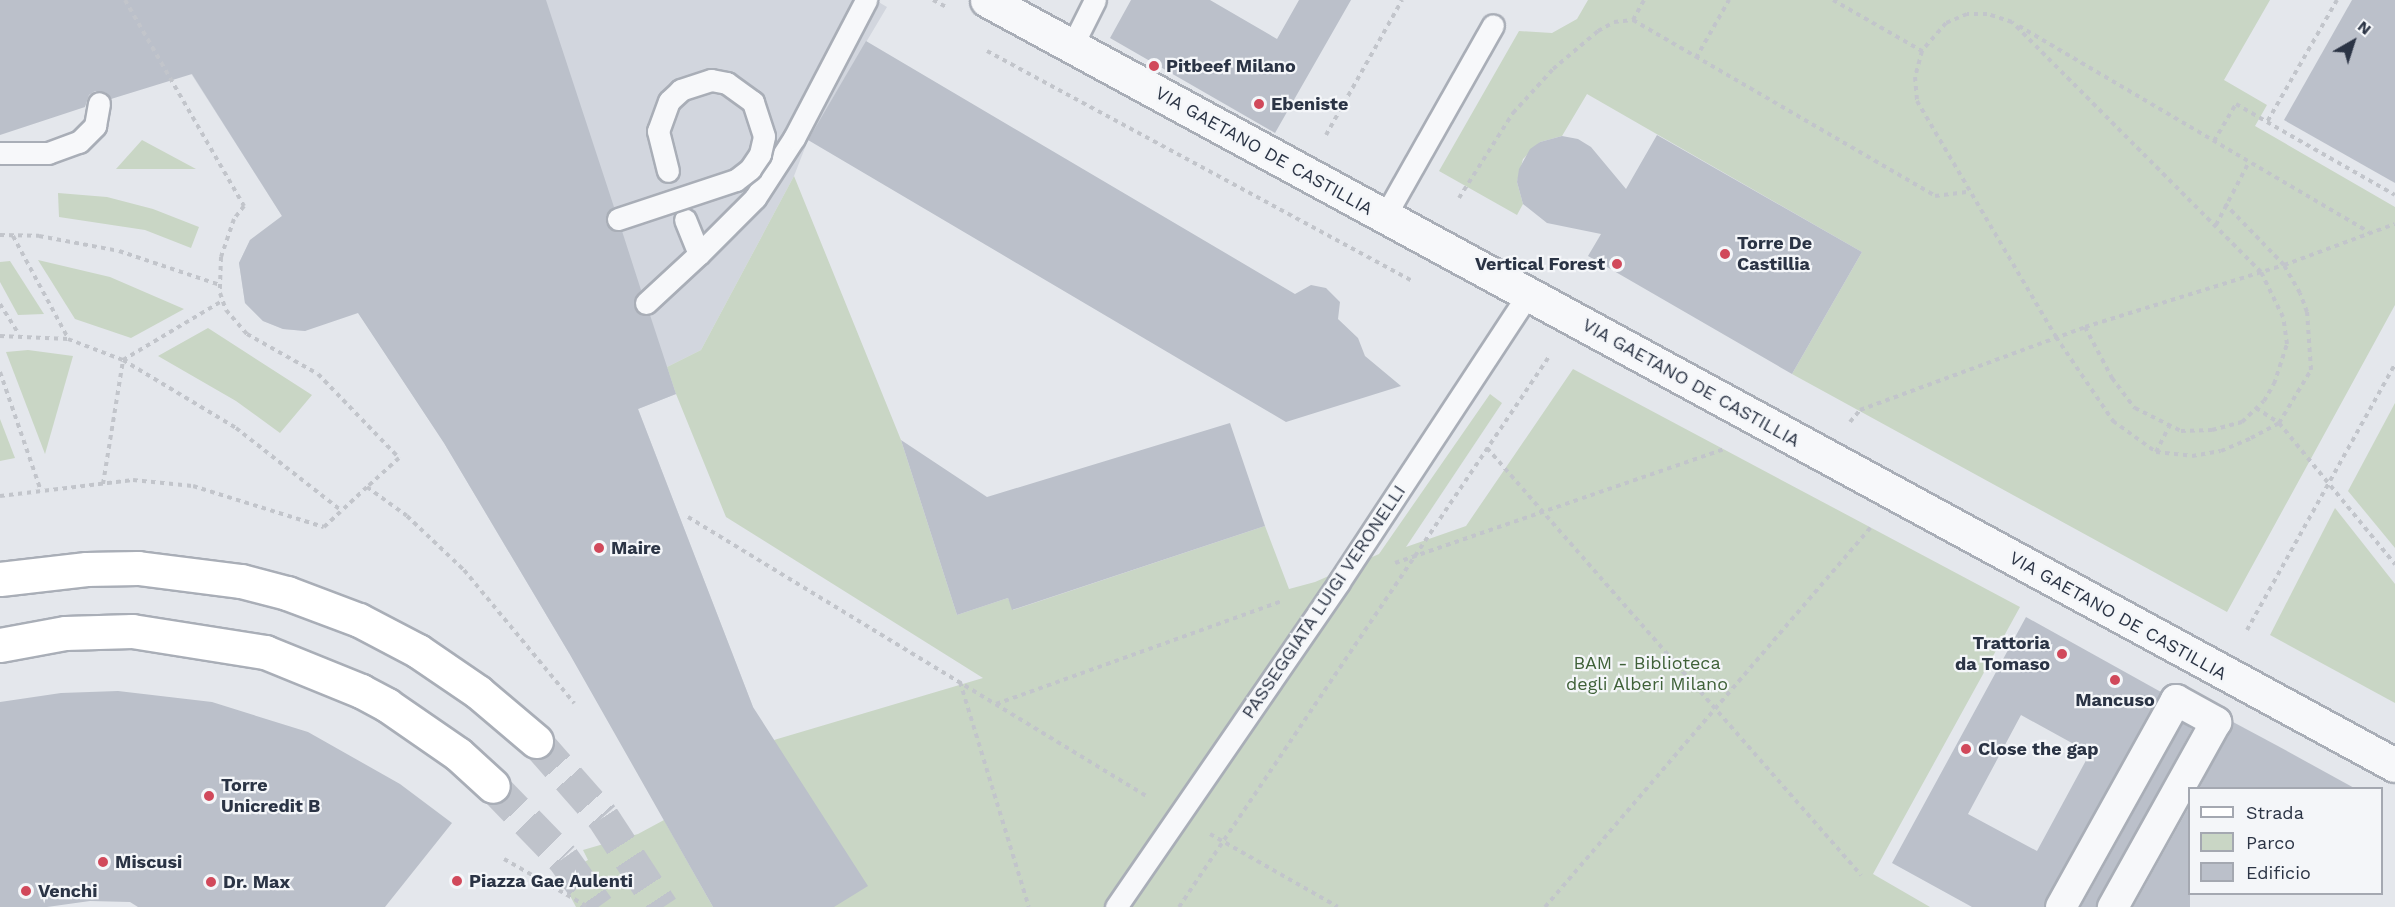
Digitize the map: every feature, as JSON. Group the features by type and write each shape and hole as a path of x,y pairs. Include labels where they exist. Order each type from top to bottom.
{"main road":[{"path":"0,579 86,569 138,568 218,577 287,593 359,620 418,651 478,692 536,741"},
{"path":"0,645 65,633 132,631 265,652 361,690 387,705 450,748 493,786"}],"street":[{"name":"VIA GAETANO DE CASTILLIA","path":"987,0 2395,765"},
{"path":"2061,907 2175,700 2216,722 2113,907"}],"lane":[{"path":"646,303 755,198 794,138 866,0"},
{"path":"1072,46 1095,0"},
{"path":"1385,216 1493,25"},
{"path":"618,219 736,180 750,169 760,154 764,136 753,102 727,83 703,82 681,90 669,101 658,131 668,171"},
{"path":"0,153 61,150 94,126 99,103"},
{"path":"685,220 699,254"},
{"name":"PASSEGGIATA LUIGI VERONELLI","path":"1116,907 1339,582 1528,294"}],"path":[{"path":"0,496 134,480 193,486 324,527 399,458 318,374 247,334 222,301 221,257 234,219 244,206 124,0"},
{"path":"1305,173 1402,0"},
{"path":"1633,20 1644,0"},
{"path":"1696,58 1729,0"},
{"path":"1833,0 1922,51"},
{"path":"2267,122 2337,0"},
{"path":"2224,204 2284,265 2307,312 2311,370 2278,423 2221,451 2192,456 2156,452 2113,421 2056,337 1969,192 1917,101 1915,77 1922,51 1946,22 1967,14 1987,14 2012,22 2370,233"},
{"path":"1459,198 1513,113 1552,69 1598,31 1614,22 1633,20 1935,196 1969,192"},
{"path":"2012,22 2261,272 2283,317 2287,344 2274,384 2242,422 2211,430 2181,431 2135,408 2112,378 2085,327"},
{"path":"2214,141 2236,104 2395,195"},
{"path":"2216,225 2224,204 2249,162"},
{"path":"1831,459 1860,410 2056,337 2284,265 2395,224"},
{"path":"0,235 39,236 119,251 220,285"},
{"path":"13,236 68,339"},
{"path":"123,360 222,301"},
{"path":"0,304 20,335"},
{"path":"0,336 20,335 68,339 123,360 236,428 342,511"},
{"path":"103,484 123,360"},
{"path":"2247,630 2395,364"},
{"path":"1179,907 1542,366"},
{"path":"0,372 40,491"},
{"path":"2256,408 2278,423 2395,564"},
{"path":"2156,452 2169,427"},
{"path":"1392,565 1730,447"},
{"path":"1487,448 1861,875"},
{"path":"367,488 407,516 464,570 574,703"},
{"path":"688,516 1151,799"},
{"path":"1545,907 1717,709 1876,520"},
{"path":"996,704 1284,601"},
{"path":"960,682 1029,907"},
{"path":"1204,830 1338,907"},
{"path":"504,859 588,907"}],"shaded area":[{"name":"Maire","path":"144,0 875,0 887,7 808,140 794,176 701,350 667,367 676,394 638,409 753,707 569,653 444,443 352,303 305,331 283,329 263,321 245,303 239,263 250,240 282,216"}],"green space":[{"path":"1588,0 2270,0 2224,80 2267,105 2255,126 2395,207 2395,305 2227,612 1792,374 1862,252 1587,94 1562,136 1540,142 1523,159 1517,182 1523,204 1517,215 1439,171 1519,31 1552,33 1577,19"},
{"path":"142,140 196,169 116,169"},
{"name":"BAM - Biblioteca degli Alberi Milano","path":"794,176 901,440 957,615 1008,598 1013,610 1265,526 1289,589 1315,582 1379,554 1490,394 1502,403 1406,547 1466,526 1573,369 2020,607 1873,874 1930,907 834,907 774,740 983,678 726,517 676,394 667,367 701,350"},
{"path":"58,193 107,197 153,209 199,227 191,248 145,230 59,217"},
{"path":"38,260 110,277 184,309 131,338 75,319"},
{"path":"10,261 44,314 18,315 0,282 0,262"},
{"path":"208,328 312,395 280,433 236,401 158,356"},
{"path":"28,350 73,356 45,454 6,352"},
{"path":"2395,403 2395,548 2348,491"},
{"path":"0,419 15,458 0,461"},
{"path":"2335,508 2395,584 2395,703 2270,635"},
{"path":"664,820 713,907 576,907 559,875 588,860 583,850 638,834"}],"building":[{"name":"Maire","path":"0,0 546,0 614,207 606,216 606,224 615,231 622,231 641,290 634,306 642,315 650,315 676,394 638,409 753,707 868,886 834,907 713,907 569,653 444,443 358,313 305,331 283,329 263,321 245,303 239,263 250,240 282,216 192,74 111,99 107,93 95,91 89,95 85,107 0,135"},
{"path":"1131,0 1210,0 1277,39 1299,0 1351,0 1275,133 1110,38"},
{"path":"2352,0 2395,0 2395,183 2284,120"},
{"path":"866,41 1295,294 1311,285 1326,288 1340,302 1338,319 1358,338 1365,356 1401,386 1286,422 808,140"},
{"name":"Torre De Castillia","path":"1657,135 1862,252 1792,374 1588,256 1601,234 1547,223 1523,204 1517,182 1519,169 1530,149 1540,142 1562,136 1578,139 1591,147 1626,189"},
{"path":"1230,423 1265,526 1012,610 1008,598 957,615 901,440 987,497"},
{"path":"2026,617 2161,692 2044,907 1972,907 1892,863","holes":["2021,715 2090,753 2037,851 1968,814"]},
{"name":"Torre Unicredit B","path":"118,691 212,702 308,732 400,784 452,823 385,907 138,907 130,902 90,901 47,907 0,907 0,702 61,693"},
{"path":"2233,722 2352,787 2200,787"},
{"path":"2183,723 2192,729 2096,907 2081,907"},
{"path":"2188,809 2190,907 2133,907"}],"tunnel":[{"path":"536,741 603,817 662,907"},
{"path":"493,786 563,858 598,907"}],"place":[{"name":"Pitbeef Milano","path":"1154,66"},
{"name":"Ebeniste","path":"1259,104"},
{"name":"Torre De Castillia","path":"1725,254"},
{"name":"Vertical Forest","path":"1617,264"},
{"name":"Maire","path":"599,548"},
{"name":"Trattoria da Tomaso","path":"2062,654"},
{"name":"Mancuso","path":"2115,680"},
{"name":"Close the gap","path":"1966,749"},
{"name":"Torre Unicredit B","path":"209,796"},
{"name":"Miscusi","path":"103,862"},
{"name":"Piazza Gae Aulenti","path":"457,881"},
{"name":"Dr. Max","path":"211,882"},
{"name":"Venchi","path":"26,891"}]}
